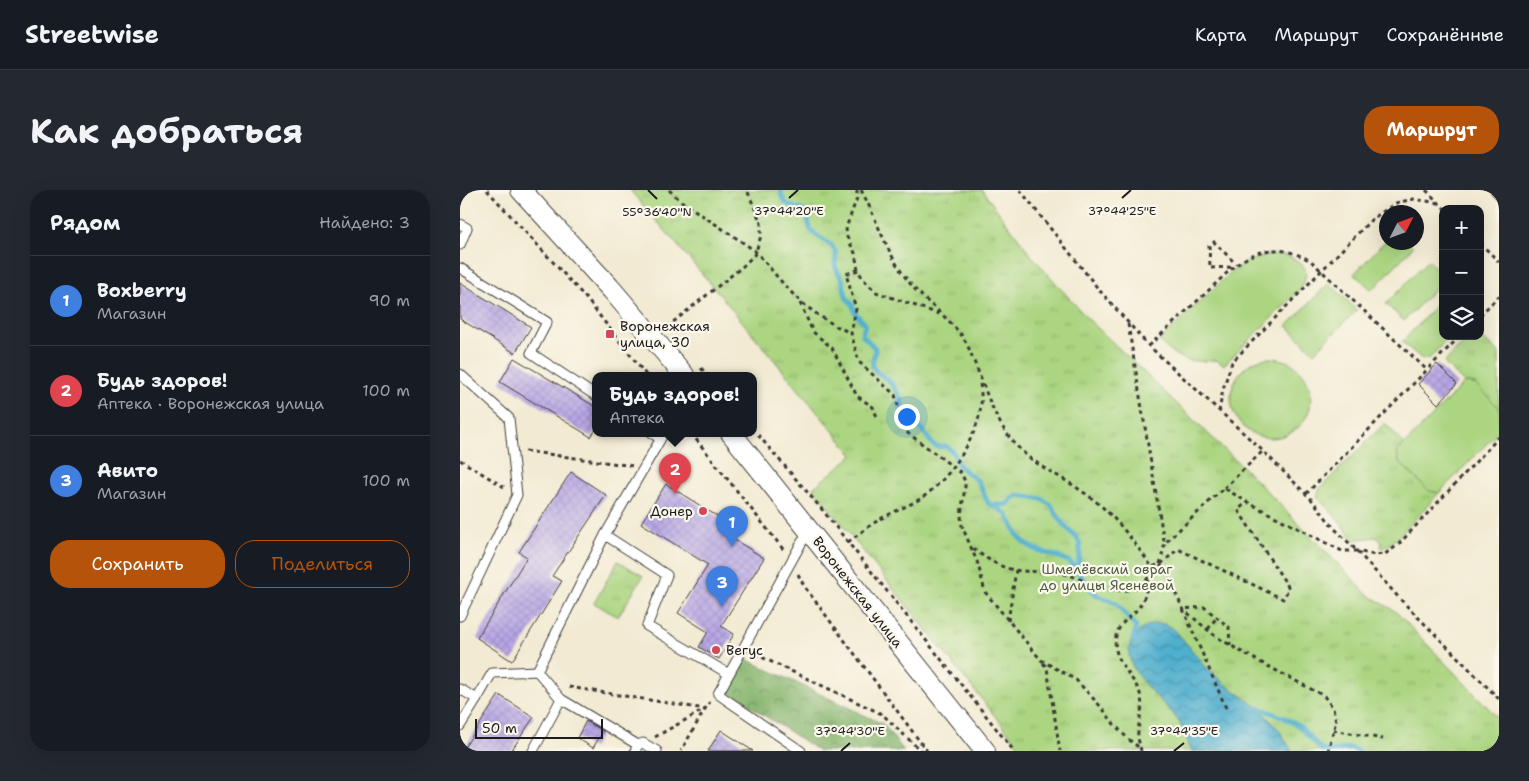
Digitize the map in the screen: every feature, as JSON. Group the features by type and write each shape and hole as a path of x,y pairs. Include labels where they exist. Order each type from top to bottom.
{"street":[{"path":"521,190 612,290 681,372"},
{"name":"Воронежская улица","path":"734,437 985,751"}],"lane":[{"path":"1495,190 1499,194"},
{"path":"460,224 467,228 460,245"},
{"path":"460,268 547,322 531,353 592,393"},
{"path":"460,374 509,418 517,495 460,616"},
{"path":"537,671 605,535 661,437"},
{"path":"801,751 718,694 809,529"},
{"path":"605,535 666,575 647,626 729,674"},
{"path":"537,671 560,699 639,746 657,751"},
{"path":"460,726 492,673 537,671"},
{"path":"460,689 476,699"},
{"path":"533,751 560,699"}],"path":[{"path":"487,190 584,297 644,372"},
{"path":"669,190 681,201 756,252 799,300 818,315 851,333"},
{"path":"667,327 750,261 756,252 761,236 761,223 747,190"},
{"path":"857,190 857,198 846,228 846,237 855,253 858,270 863,279 876,292 941,315"},
{"path":"861,190 895,261 906,278 964,338 991,406 1016,446 1041,467 1097,502 1121,526 1152,567"},
{"path":"1020,190 1127,323 1306,494 1333,527 1499,699"},
{"path":"1426,190 1442,205"},
{"path":"1219,412 1223,389 1232,362 1372,219 1396,203 1413,199 1439,202"},
{"path":"1213,241 1235,266"},
{"path":"1209,245 1210,268 1235,266"},
{"path":"1484,247 1499,262"},
{"path":"1149,346 1244,258 1272,250 1285,251 1297,254 1311,261 1427,370"},
{"path":"858,270 846,274 856,309 851,333 859,362 895,395 905,431 960,472 965,487 961,515 962,526 978,564 985,592 1047,668 1060,751"},
{"path":"1484,311 1499,298"},
{"path":"799,300 814,332 832,348 857,396 873,407 877,417"},
{"path":"1127,323 1164,543 1160,564 1183,609 1226,708"},
{"path":"1306,494 1456,340"},
{"path":"848,542 880,519 920,499 954,466 966,448 975,428 981,406 980,376"},
{"path":"757,434 820,507 1014,751"},
{"path":"694,437 791,559 804,586 927,751"},
{"path":"1224,488 1247,502 1342,551 1358,551 1376,555 1386,554 1398,545 1499,437"},
{"path":"512,450 644,468"},
{"path":"1164,543 1263,451"},
{"path":"460,460 517,495"},
{"path":"1141,750 1137,734 1142,708 1140,692 1119,659 1115,638 1119,627 1142,603 1152,567 1160,564 1178,549 1283,598 1289,588 1238,510 1247,502"},
{"path":"972,549 1002,567 1069,575 1094,586 1121,591 1132,589 1148,578"},
{"path":"1008,622 1016,570"},
{"path":"1183,609 1204,607 1229,627 1230,645"},
{"path":"1183,609 1230,645 1324,696 1333,708 1336,721 1328,751"},
{"path":"1208,629 1217,617"},
{"path":"743,648 882,714 921,751"},
{"path":"1041,660 1076,680 1099,703 1114,724 1141,750"},
{"path":"548,684 705,709"},
{"path":"681,751 705,709 718,694"},
{"path":"639,746 705,709"},
{"path":"1333,730 1383,739"}],"green space":[{"name":"Шмелёвский овраг до улицы Ясеневой","path":"630,190 982,190 1031,255 1086,317 1247,471 1367,594 1395,611 1499,719 1499,748 1496,751 1023,751 813,488 853,455"},
{"path":"1379,247 1379,250 1410,250 1372,290 1354,274"},
{"path":"1281,254 1300,263 1306,271 1306,277 1299,291 1224,365 1216,360 1191,361 1179,357 1159,341 1230,273 1246,262 1267,255"},
{"path":"1428,260 1439,271 1439,284 1404,321 1386,304"},
{"path":"1329,283 1357,310 1314,353 1287,326"},
{"path":"1439,302 1439,340 1446,340 1429,359 1422,359 1402,342"},
{"path":"1466,340 1484,340 1499,353 1499,408 1475,384 1464,383 1444,363"},
{"path":"1271,358 1286,361 1299,370 1308,383 1311,398 1308,413 1299,426 1286,435 1271,438 1256,435 1243,426 1234,413 1231,398 1234,383 1243,370 1256,361"},
{"path":"1464,383 1475,384 1499,408 1499,431 1439,493 1429,491 1399,462 1397,452"},
{"path":"1385,423 1404,444 1397,452 1399,462 1429,491 1439,493 1394,541 1381,548 1382,542 1376,537 1352,540 1339,520 1317,497 1320,488"},
{"path":"618,561 643,576 618,617 594,603"},
{"path":"746,659 883,724 904,751 819,751 727,691"}],"water":[{"path":"1152,624 1165,624 1175,630 1206,667 1225,684 1259,708 1279,730 1292,751 1192,751 1177,719 1141,680 1129,657 1130,645 1136,634"}],"building":[{"path":"460,283 531,327 515,353 460,319"},
{"path":"514,358 592,405 592,435 591,437 500,382"},
{"path":"1437,364 1457,384 1438,404 1418,384"},
{"path":"571,472 606,495 552,576 562,581 512,661 477,638 527,557 519,552"},
{"path":"666,484 723,520 717,529 764,558 721,626 734,634 719,659 699,647 708,632 678,613 708,565 641,523"},
{"path":"499,695 534,717 511,751 462,751"},
{"path":"586,721 603,731 593,748 577,738"},
{"path":"721,730 753,751 708,751"}],"waterway":[{"path":"782,190 781,195 785,202 804,211 807,215 810,229 831,245 836,253 835,266 842,278 846,297 852,304 856,314 865,324 862,335 875,348 873,367 890,382 898,393 902,415 906,423 923,430 932,444 940,447 946,446 953,452 960,467 978,481 988,503 1007,515 1018,536 1025,543 1034,549 1070,562 1097,595 1116,603 1136,627 1133,639"},
{"path":"996,504 1008,504 1019,495 1042,499 1051,505 1063,524 1077,538 1080,544 1077,570"},
{"path":"1259,708 1283,717 1299,726 1322,750 1334,751"},
{"path":"1335,751 1350,748 1358,751"}],"place":[{"name":"Воронежская улица, 30","path":"610,334"},
{"name":"Будь здоров!","path":"675,494"},
{"name":"Донер","path":"703,511"},
{"name":"Boxberry","path":"732,547"},
{"name":"Авито","path":"722,607"},
{"name":"Вегус","path":"716,650"}]}
